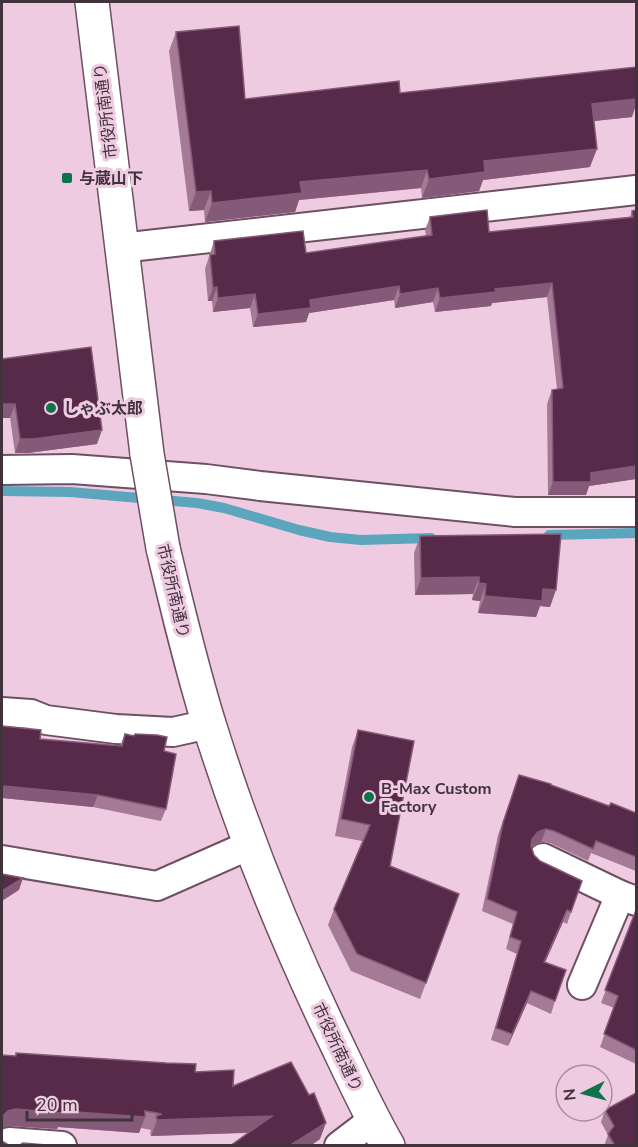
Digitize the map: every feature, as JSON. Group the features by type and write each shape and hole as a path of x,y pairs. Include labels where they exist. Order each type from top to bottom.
{"street":[{"name":"市役所南通り","path":"92,2 147,454 163,548 186,643 209,724 250,844 302,970 380,1133"},
{"path":"121,248 636,190"},
{"path":"2,470 72,469 159,475 515,512 636,512"},
{"path":"2,712 31,714 46,720 128,730 173,732 209,724"},
{"path":"2,860 157,886 250,844"},
{"path":"543,858 628,898 582,985"},
{"path":"339,1146 380,1133"},
{"path":"8,1146 9,1142 62,1146"}],"building":[{"path":"239,26 245,99 399,81 400,93 636,67 636,99 592,104 597,149 484,161 485,172 429,179 427,170 300,182 302,193 212,203 211,191 196,192 176,32"},
{"path":"487,210 489,232 633,217 632,211 636,210 636,466 591,473 591,482 553,482 552,390 563,388 552,283 440,298 438,288 400,294 399,286 310,300 311,308 258,314 255,294 218,298 217,287 213,288 210,255 215,254 214,241 303,231 306,253 432,235 430,217"},
{"name":"しゃぶ太郎","path":"91,347 102,430 20,439 15,404 2,404 2,359"},
{"path":"561,534 556,590 543,589 542,601 485,596 486,584 479,583 479,577 421,578 420,536"},
{"path":"2,726 41,730 40,739 122,746 125,734 167,737 164,751 176,754 166,809 98,795 4,786 2,801"},
{"path":"358,730 414,741 390,866 459,894 426,983 357,954 334,909 370,825 341,819"},
{"path":"519,775 636,813 636,857 596,841 593,849 546,829 538,832 532,839 531,846 534,855 540,861 582,881 571,912 567,910 544,962 566,970 555,1001 531,991 512,1034 496,1028 521,941 510,937 517,912 487,899 503,823"},
{"path":"2,874 23,878 2,891"},
{"path":"636,910 636,1050 604,1034 618,996 605,990"},
{"path":"16,1053 196,1064 195,1072 234,1070 233,1086 291,1062 309,1095 314,1093 326,1123 289,1146 230,1146 272,1116 157,1120 156,1116 162,1114 145,1111 145,1117 16,1109 8,1111 2,1117 2,1055 16,1056"},
{"path":"636,1093 636,1146 615,1146 608,1134 614,1126 614,1105"},
{"path":"23,1143 58,1146 18,1146"}],"waterway":[{"path":"2,491 70,492 197,503 224,508 330,537 361,540 431,538"},
{"path":"549,535 636,533"}],"place":[{"name":"与蔵山下","path":"67,178"},
{"name":"しゃぶ太郎","path":"51,408"},
{"name":"B-Max Custom Factory","path":"369,797"}]}
